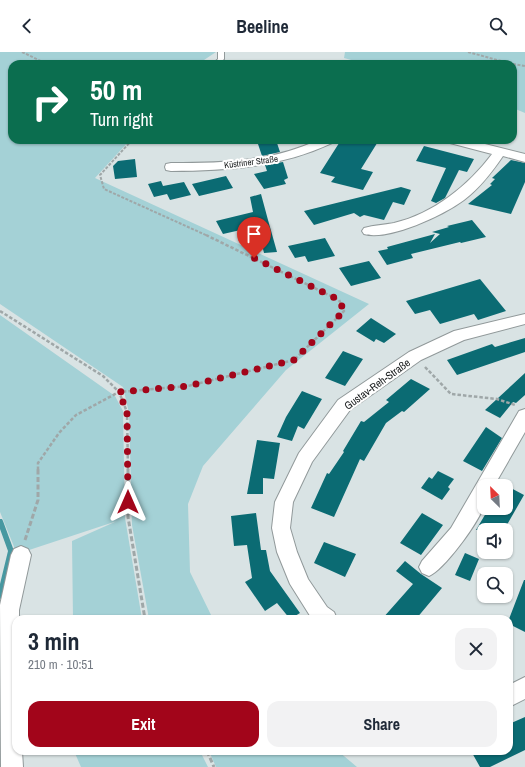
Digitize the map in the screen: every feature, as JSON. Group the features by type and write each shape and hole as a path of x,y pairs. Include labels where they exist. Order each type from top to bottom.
{"street":[{"name":"Küstriner Straße","path":"171,167 208,167 281,158 318,144"},
{"path":"469,144 525,158"},
{"path":"369,231 397,227 422,218 459,197 484,174 500,152"},
{"name":"Gustav-Reh-Straße","path":"321,615 300,584 287,552 281,528 284,502 304,458 344,405 415,356 460,335 525,319"},
{"path":"489,479 523,411"},
{"path":"429,567 458,534 477,501"},
{"path":"12,767 6,694 9,610 21,555"},
{"path":"513,694 525,688"}],"path":[{"path":"22,52 39,60"},
{"path":"468,52 497,60"},
{"path":"21,555 38,500 38,463 59,433 76,415 119,392 188,386 294,360 344,311 339,300 184,224 104,189 100,175 128,144"},
{"path":"0,311 103,376 119,392 127,412 128,517 144,615"},
{"path":"415,356 451,394 497,399 523,411"},
{"path":"209,755 214,767"}],"shaded area":[{"path":"0,52 216,52 204,60 8,60 8,144 126,144 95,178 369,304 286,370 203,466 188,504 190,572 211,615 148,615 132,525 129,413 123,387 0,304"},
{"path":"345,52 525,52 525,113 517,110 517,60 351,60 344,58"},
{"path":"0,315 115,396 123,411 125,518 141,615 73,615 72,541 117,521 17,554 0,512"},
{"path":"76,755 202,755 208,767 81,767"},
{"path":"211,755 343,755 357,767 216,767"}],"building":[{"path":"258,144 277,144 280,152 262,156"},
{"path":"338,144 377,144 361,169 373,172 363,190 331,182 335,177 320,173"},
{"path":"424,146 474,159 467,172 459,170 445,198 436,203 431,201 446,168 416,161"},
{"path":"135,159 137,177 115,179 113,166 118,161"},
{"path":"511,160 525,163 525,182 511,214 468,204 492,185 490,184 495,179 492,178"},
{"path":"283,162 288,178 284,180 286,184 264,189 254,174 267,171 265,165"},
{"path":"226,176 233,188 199,196 192,184"},
{"path":"161,181 163,186 184,182 191,195 170,200 167,194 154,197 148,184"},
{"path":"401,187 411,190 404,205 393,202 384,220 364,215 360,217 354,213 314,225 304,211"},
{"path":"261,194 277,252 264,253 258,229 246,232 245,229 223,234 216,221 253,212 250,197"},
{"path":"472,220 486,237 411,254 413,258 387,265 378,251 388,249 387,247 435,234 430,243 440,234 432,232 449,227 447,226"},
{"path":"325,238 335,256 308,262 305,256 295,258 288,246"},
{"path":"369,261 381,278 351,286 339,268"},
{"path":"480,279 506,311 478,320 474,314 440,324 430,310 415,314 406,301"},
{"path":"371,318 396,334 384,343 376,339 374,342 356,331"},
{"path":"525,338 525,352 457,375 447,360 492,344 495,347"},
{"path":"343,351 363,359 345,386 325,378"},
{"path":"525,373 525,395 516,403 513,402 500,418 485,410"},
{"path":"411,379 430,389 404,412 402,411 386,423 364,461 360,459 334,517 311,508 327,473 329,474 344,452 343,451 361,421 364,422 389,402 386,400"},
{"path":"302,391 322,399 304,429 298,426 292,441 277,437 286,417"},
{"path":"486,427 502,438 482,471 463,461"},
{"path":"257,440 280,443 274,479 263,478 263,494 247,494"},
{"path":"438,471 454,479 448,487 450,489 442,500 421,488 429,477 432,479"},
{"path":"513,489 524,495 513,514"},
{"path":"256,513 261,550 266,550 270,571 300,613 297,615 287,615 277,603 265,611 245,582 252,578 247,545 234,546 231,516"},
{"path":"422,513 443,525 421,555 400,543"},
{"path":"485,515 513,515 508,523 480,523"},
{"path":"324,542 356,554 345,577 314,563"},
{"path":"465,553 479,559 470,581 455,575"},
{"path":"405,561 442,588 419,615 386,615 413,584 396,571"},
{"path":"525,580 525,632 513,626 513,615 511,615"},
{"path":"525,717 525,750 490,767 480,767 473,755 513,755 513,722"}],"waterway":[{"path":"0,521 11,551 0,596"}],"route":[{"path":"128,502 127,412 119,392 188,386 294,360 344,311 339,300 254,258"}]}
